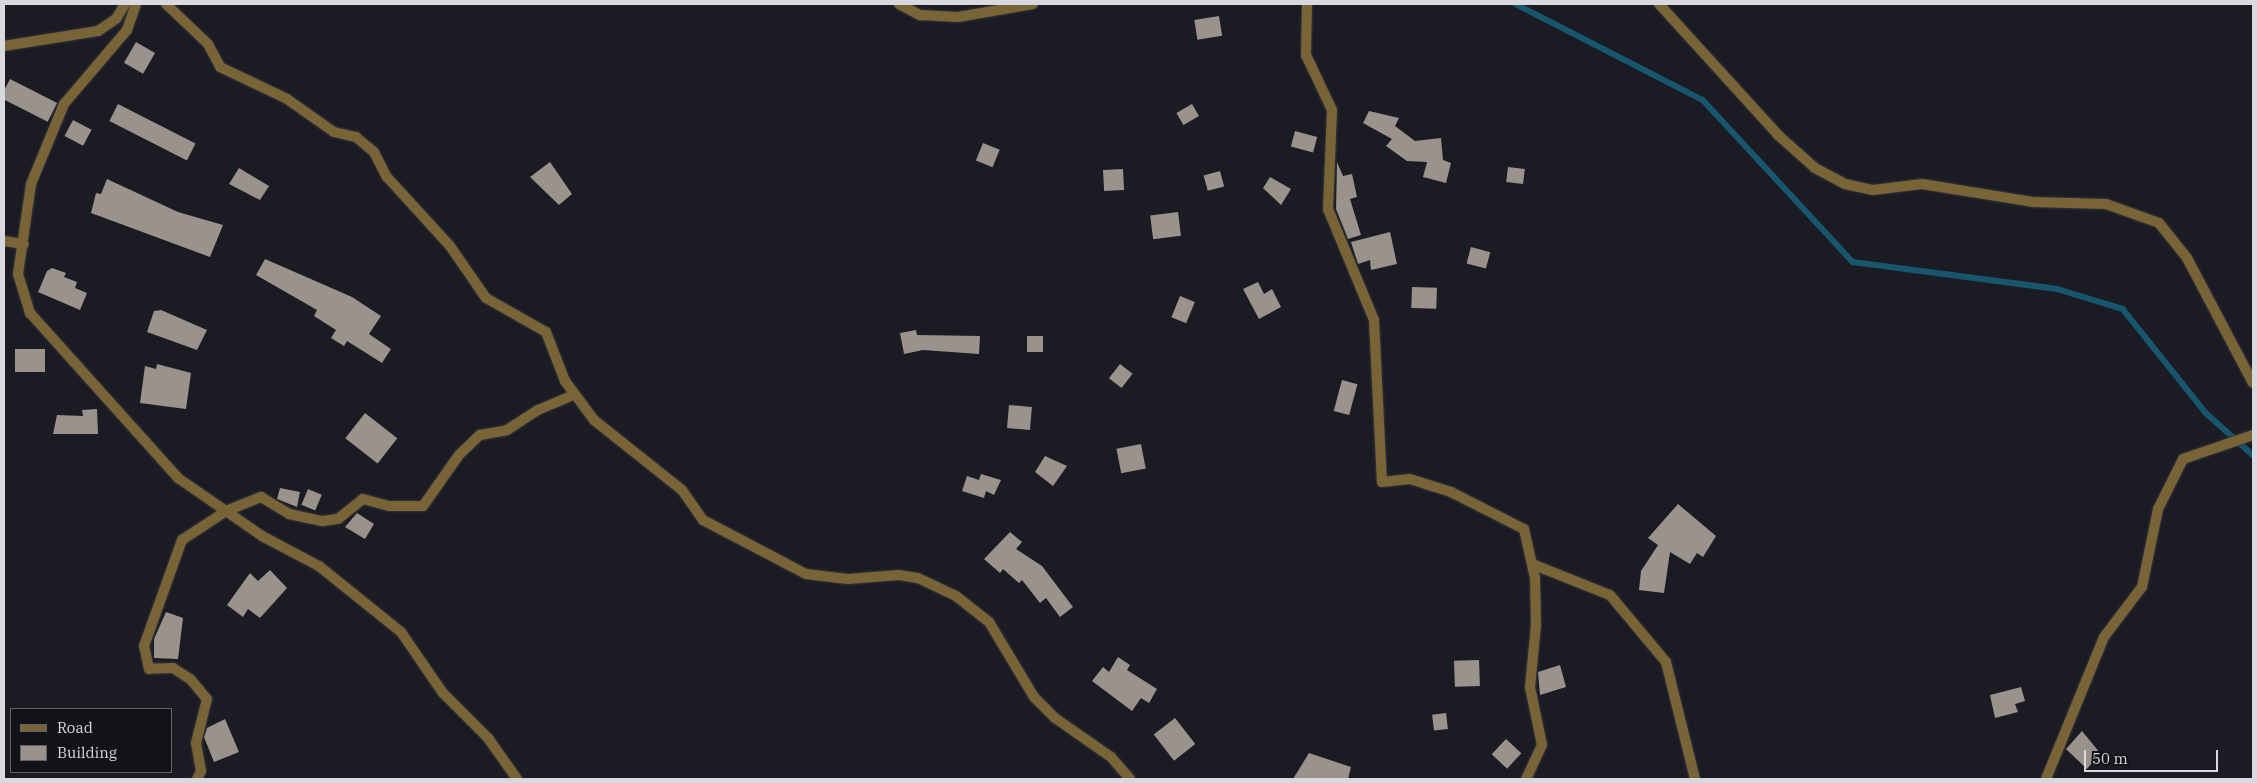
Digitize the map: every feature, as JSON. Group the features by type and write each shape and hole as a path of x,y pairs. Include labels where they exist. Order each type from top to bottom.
{"street":[{"path":"4,46 98,31 116,19 125,4"},
{"path":"136,4 127,30 64,104 31,184 24,244 18,274 30,312 116,406 148,449 178,478 262,536 319,566 395,627 443,693 488,738 517,779"},
{"path":"166,4 208,44 220,67 287,99 334,132 356,137 374,152 387,177 450,246 486,298 546,332 574,395 599,424 682,490 703,520 721,533 806,574 848,579 899,575 918,578 956,596 989,622 1015,658 1030,693 1055,718 1111,757 1130,779"},
{"path":"900,4 920,15 958,17 1033,4"},
{"path":"1307,4 1306,55 1332,110 1328,208 1374,320 1382,482 1410,479 1485,506 1524,529 1532,564 1536,625 1530,687 1542,745 1526,779"},
{"path":"1659,4 1778,135 1815,168 1845,184 1873,190 1922,184 2033,202 2106,204 2159,223 2187,258 2253,383"},
{"path":"4,241 24,244"},
{"path":"197,779 201,771 196,743 207,698 190,679 173,668 150,669 144,646 182,540 226,511 261,497 289,514 323,521 338,519 363,499 389,506 423,506 458,455 480,435 508,430 538,410 574,395"},
{"path":"2046,779 2104,637 2142,587 2158,508 2183,459 2253,435"},
{"path":"1532,564 1610,596 1666,662 1695,779"}],"building":[{"path":"1219,16 1222,36 1197,40 1194,20"},
{"path":"136,42 155,53 143,74 124,63"},
{"path":"10,79 57,103 48,122 4,100 4,91"},
{"path":"118,104 196,143 187,160 109,121"},
{"path":"1192,104 1199,116 1183,125 1176,113"},
{"path":"1369,111 1399,118 1395,126 1415,141 1441,138 1443,160 1451,163 1446,183 1423,177 1427,162 1407,161 1386,146 1392,139 1363,123"},
{"path":"73,120 92,130 83,146 65,136"},
{"path":"1295,131 1317,137 1313,152 1291,146"},
{"path":"983,143 1000,150 993,167 976,161"},
{"path":"550,162 572,194 559,205 530,177"},
{"path":"1337,162 1343,176 1352,174 1357,197 1350,199 1361,235 1348,239 1336,209"},
{"path":"1508,167 1525,169 1523,184 1506,182"},
{"path":"239,168 269,186 260,200 229,184"},
{"path":"1123,169 1124,190 1104,191 1103,170"},
{"path":"1220,171 1224,186 1208,191 1204,175"},
{"path":"1270,177 1291,189 1281,205 1263,188"},
{"path":"107,179 178,212 223,225 210,257 91,213 96,193 101,194"},
{"path":"1178,212 1181,236 1153,239 1150,215"},
{"path":"1390,232 1397,264 1371,270 1370,260 1358,264 1351,242"},
{"path":"1471,247 1490,252 1486,269 1467,263"},
{"path":"265,259 352,297 381,316 369,334 391,349 382,363 347,341 344,346 331,338 336,330 314,316 317,310 256,275"},
{"path":"52,268 66,273 64,277 77,282 75,288 87,293 80,310 38,292 47,271"},
{"path":"1258,282 1264,294 1272,289 1281,307 1259,319 1243,289"},
{"path":"1412,287 1437,288 1436,309 1411,308"},
{"path":"1180,296 1195,302 1186,323 1171,317"},
{"path":"161,310 207,330 197,350 147,332 154,311"},
{"path":"916,330 917,335 980,336 979,354 923,350 904,354 900,333"},
{"path":"1027,336 1043,336 1043,352 1027,352"},
{"path":"15,349 45,349 45,372 15,372"},
{"path":"157,364 191,373 186,409 140,403 145,366 156,369"},
{"path":"1120,364 1133,374 1122,388 1109,378"},
{"path":"1342,380 1357,384 1349,415 1334,411"},
{"path":"1009,405 1032,407 1030,430 1007,428"},
{"path":"97,409 98,434 53,434 57,415 83,416 82,410"},
{"path":"365,413 397,438 378,463 345,438"},
{"path":"1141,444 1146,469 1121,473 1116,449"},
{"path":"1045,456 1067,466 1053,486 1035,472"},
{"path":"981,474 1001,480 994,495 986,491 984,498 962,491 967,476 979,480"},
{"path":"280,488 300,492 297,507 277,499"},
{"path":"308,489 322,495 315,511 301,505"},
{"path":"1678,504 1716,536 1703,557 1697,553 1690,564 1670,552 1664,593 1639,590 1641,571 1658,545 1648,538"},
{"path":"357,513 374,524 365,539 345,527"},
{"path":"1010,532 1022,542 1016,549 1042,566 1073,607 1060,617 1046,598 1040,603 1022,580 1019,583 1003,569 1000,573 984,559"},
{"path":"270,570 287,588 260,618 248,609 243,617 227,605 250,573 258,581"},
{"path":"166,612 183,618 178,659 154,658 154,639"},
{"path":"1118,657 1130,665 1127,670 1157,689 1149,703 1141,698 1132,711 1092,681 1103,667 1109,672"},
{"path":"1479,660 1480,686 1455,687 1454,661"},
{"path":"1560,665 1566,687 1540,695 1538,672"},
{"path":"2021,687 2025,701 2015,704 2018,712 1995,718 1990,695"},
{"path":"1446,713 1448,729 1434,731 1432,715"},
{"path":"1175,718 1195,744 1174,761 1154,735"},
{"path":"225,719 239,752 214,762 204,737 207,728"},
{"path":"2082,731 2100,753 2087,769 2066,749"},
{"path":"1506,739 1521,753 1507,769 1492,754"},
{"path":"1309,753 1351,767 1348,779 1293,779"}],"waterway":[{"path":"1516,4 1703,100 1853,262 2057,289 2123,309 2206,413 2253,455"}]}
